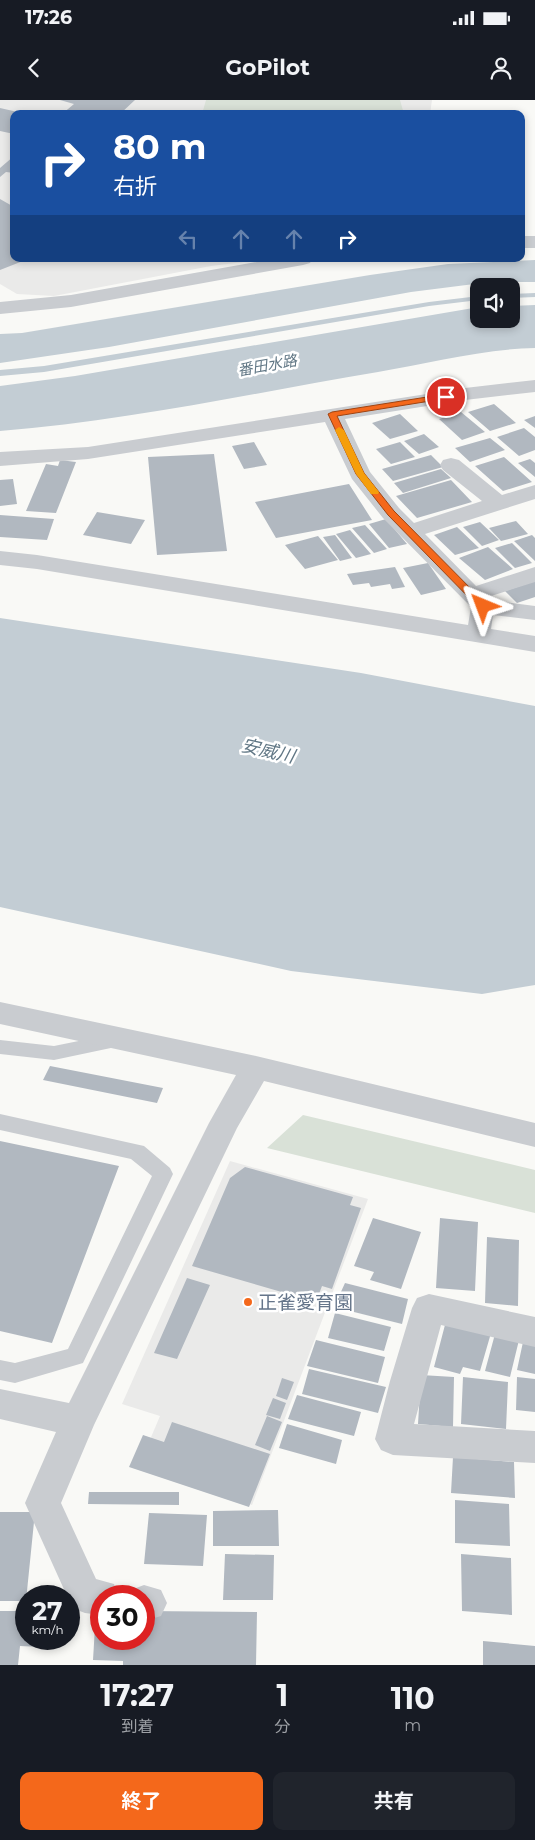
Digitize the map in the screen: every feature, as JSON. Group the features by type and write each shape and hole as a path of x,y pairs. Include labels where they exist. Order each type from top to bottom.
{"street":[{"path":"3,304 71,301 286,262"},
{"path":"0,459 88,453 465,394 535,386"},
{"path":"332,414 360,474 391,513 477,600 535,613"},
{"path":"451,464 499,504"},
{"path":"409,532 535,492"},
{"path":"0,558 535,644"},
{"path":"477,600 535,574"},
{"path":"477,600 478,635"},
{"path":"0,1014 256,1068 535,1135"},
{"path":"90,1596 85,1595 43,1503 78,1421 197,1182 224,1123 256,1068"},
{"path":"535,1332 429,1308 407,1380 393,1439 535,1447"},
{"path":"0,1404 78,1421"}],"lane":[{"path":"0,1047 54,1053 121,1039"},
{"path":"0,1122 137,1152 163,1174 75,1356 15,1373 0,1370"}],"shaded area":[{"path":"0,100 432,100 431,110 10,110 10,262 244,262 211,266 54,296 17,294 0,284"},
{"path":"206,100 400,100 403,110 203,110"},
{"path":"303,1115 535,1170 535,1213 267,1148"},
{"name":"正雀愛育園","path":"230,1161 368,1199 252,1505 138,1468 160,1416 122,1404"}],"water":[{"path":"525,260 535,260 535,282 520,282 520,278 470,278 470,285 411,292 109,347 0,363 0,334 22,333 370,275 448,264 525,262"},
{"name":"番田水路","path":"535,305 535,348 476,354 190,406 95,421 0,431 0,386 75,376 470,309 470,328 520,328 520,306"},
{"name":"安威川","path":"0,618 361,673 535,706 535,985 482,994 291,971 0,907"}],"building":[{"path":"60,100 135,100 124,110 67,110 74,104"},
{"path":"0,108 10,110 10,133 0,131"},
{"path":"10,159 10,172 6,172 0,177 0,168"},
{"path":"0,199 10,205 10,262 20,262 0,270"},
{"path":"494,404 516,423 490,431 468,412"},
{"path":"461,412 485,432 462,440 439,419"},
{"path":"400,414 418,431 390,439 372,423"},
{"path":"535,416 535,428 524,420"},
{"path":"524,428 535,437 535,450 519,456 497,437"},
{"path":"424,434 439,447 419,454 404,441"},
{"path":"490,438 505,450 470,462 455,448"},
{"path":"254,442 267,465 244,469 232,446"},
{"path":"400,442 415,457 391,464 376,449"},
{"path":"214,454 227,551 157,555 148,457"},
{"path":"431,455 443,467 393,481 382,469"},
{"path":"504,457 532,482 503,491 475,466"},
{"path":"530,459 535,463 535,477 518,463"},
{"path":"60,460 76,462 56,513 26,511 46,464 58,466"},
{"path":"441,469 451,478 403,493 394,483"},
{"path":"13,479 17,504 0,506 0,480"},
{"path":"451,480 472,502 417,518 396,496"},
{"path":"349,484 372,520 276,538 255,502"},
{"path":"97,512 145,520 131,544 83,535"},
{"path":"0,515 54,519 47,540 0,537"},
{"path":"386,519 407,544 389,548 369,524"},
{"path":"516,521 528,534 501,541 489,528"},
{"path":"480,522 499,540 482,546 463,527"},
{"path":"365,525 387,549 374,553 352,528"},
{"path":"457,527 479,548 455,555 434,535"},
{"path":"350,530 371,554 356,558 336,534"},
{"path":"335,535 352,558 340,561 323,537"},
{"path":"532,535 535,538 535,561 514,541"},
{"path":"318,536 338,560 305,569 285,545"},
{"path":"512,543 532,563 515,568 495,548"},
{"path":"488,547 513,569 485,580 459,558"},
{"path":"428,563 446,589 421,595 403,568"},
{"path":"395,567 405,587 392,589 390,584 371,587 369,583 353,585 347,574"},
{"path":"535,581 535,597 517,603 505,591"},
{"path":"50,1066 163,1088 157,1103 43,1080"},
{"path":"0,1141 119,1166 52,1343 0,1331"},
{"path":"245,1167 353,1197 350,1205 361,1208 332,1289 322,1286 316,1302 192,1266 230,1178"},
{"path":"373,1218 421,1232 401,1289 370,1280 374,1272 354,1266"},
{"path":"440,1218 478,1222 475,1291 436,1288"},
{"path":"487,1237 519,1240 518,1306 485,1303"},
{"path":"187,1278 210,1285 177,1359 154,1353"},
{"path":"345,1283 408,1299 402,1324 334,1307"},
{"path":"335,1313 391,1327 384,1351 328,1338"},
{"path":"446,1321 491,1333 480,1371 463,1367 460,1374 434,1367"},
{"path":"495,1334 519,1340 510,1377 485,1371"},
{"path":"316,1340 385,1357 378,1383 307,1366"},
{"path":"523,1342 535,1345 535,1374 517,1370"},
{"path":"309,1369 386,1387 378,1413 302,1394"},
{"path":"421,1375 454,1377 453,1427 418,1424"},
{"path":"463,1377 508,1382 506,1429 461,1424"},
{"path":"517,1377 535,1379 535,1412 516,1410"},
{"path":"282,1378 294,1382 287,1400 276,1396"},
{"path":"297,1395 361,1412 354,1436 288,1419"},
{"path":"273,1398 286,1403 280,1419 266,1415"},
{"path":"267,1416 282,1422 270,1451 255,1445"},
{"path":"172,1422 270,1454 249,1507 129,1467 143,1435 164,1442"},
{"path":"287,1424 342,1440 336,1464 279,1448"},
{"path":"453,1457 514,1462 515,1498 451,1493"},
{"path":"89,1492 179,1492 179,1505 88,1504"},
{"path":"455,1500 509,1504 510,1546 455,1543"},
{"path":"278,1510 279,1546 213,1546 213,1511"},
{"path":"0,1512 35,1512 28,1585 15,1585 15,1601 0,1601"},
{"path":"149,1513 207,1515 203,1566 144,1564"},
{"path":"225,1554 274,1555 273,1600 223,1600"},
{"path":"461,1554 511,1558 512,1615 462,1611"},
{"path":"0,1611 15,1611 15,1650 20,1650 18,1665 0,1665"},
{"path":"155,1611 257,1612 256,1665 123,1665 123,1661 93,1660 94,1650 155,1650"},
{"path":"483,1641 535,1646 535,1665 483,1665"}],"waterway":[{"path":"520,296 535,295"},
{"path":"0,373 44,369 429,304 470,299"}],"slow traffic":[{"path":"339,430 360,474 375,492"}],"place":[{"name":"正雀愛育園","path":"248,1302"}],"route":[{"path":"446,397 332,414 360,474 391,513 483,606"}]}
